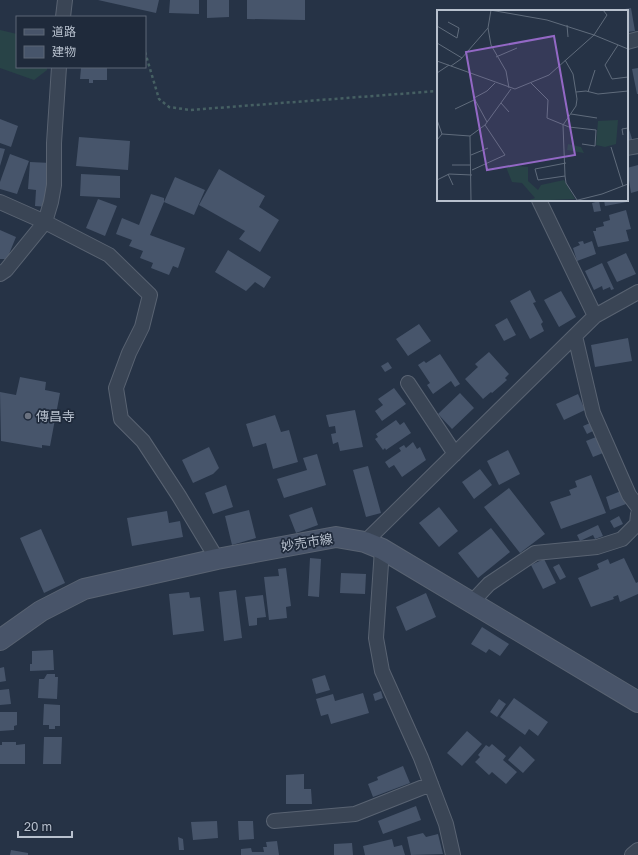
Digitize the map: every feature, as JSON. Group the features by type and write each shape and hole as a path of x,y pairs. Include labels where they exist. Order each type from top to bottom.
{"main road":[{"name":"妙売市線","path":"0,640 41,611 84,589 217,559 336,537 374,546 472,602 638,702"}],"street":[{"path":"63,16 65,0"},
{"path":"628,42 638,40"},
{"path":"0,274 6,270 45,222 54,185 54,143 60,68"},
{"path":"628,148 638,146"},
{"path":"539,201 595,316"},
{"path":"0,202 45,222 109,255 150,294 142,327 129,353 116,388 121,419 143,441 179,496 217,559"},
{"path":"453,855 446,824 422,758 382,671 376,638 374,546 455,454 595,316 638,292"},
{"path":"575,336 593,414 629,495 638,507"},
{"path":"408,383 455,454"},
{"path":"472,602 489,584 535,553 597,547 622,539 637,524 638,514"},
{"path":"274,821 355,814 431,784"},
{"path":"632,855 638,850"}],"path":[{"path":"146,55 159,99 169,107 190,110 437,91"}],"green space":[{"path":"0,30 16,34 16,68 47,68 47,70 34,80 0,68"}],"building":[{"path":"98,0 159,0 156,13"},
{"path":"170,0 199,0 199,14 169,13"},
{"path":"207,0 229,0 229,17 207,18"},
{"path":"247,0 305,0 305,20 247,19"},
{"path":"631,8 635,31 628,32 628,10 619,10"},
{"path":"81,68 107,68 107,80 93,80 93,83 89,83 89,79 80,79"},
{"path":"638,68 638,94 637,94 632,69"},
{"path":"0,119 18,126 11,147 0,143"},
{"path":"628,126 633,142 628,143"},
{"path":"79,137 130,141 128,170 76,166"},
{"path":"0,148 5,149 0,166"},
{"path":"10,154 29,161 17,194 0,189 0,182"},
{"path":"30,162 51,163 48,207 35,206 36,190 28,189"},
{"path":"638,165 638,191 631,193 628,174 628,168"},
{"path":"219,169 265,196 259,207 279,220 260,252 239,239 245,231 199,205"},
{"path":"81,174 120,176 120,198 80,196"},
{"path":"175,177 205,190 194,215 164,202"},
{"path":"151,194 164,198 164,202 150,235 185,248 178,268 173,266 169,275 151,268 153,263 140,258 143,251 129,246 132,240 116,234 122,218 139,225"},
{"path":"98,199 117,206 105,236 86,228"},
{"path":"599,201 601,211 594,212 592,203"},
{"path":"604,201 627,202 605,206"},
{"path":"626,210 631,229 626,230 629,241 598,247 593,231 596,231 596,228 604,226 603,222 610,220 609,215"},
{"path":"0,230 16,237 7,259 0,259"},
{"path":"583,241 584,244 592,241 596,254 577,261 573,248 580,245 578,242"},
{"path":"228,250 271,277 264,288 255,282 246,291 215,272"},
{"path":"626,253 636,274 617,282 607,262"},
{"path":"602,263 614,289 611,290 610,287 603,290 602,286 594,290 585,271"},
{"path":"530,290 536,302 533,303 543,322 541,324 544,331 530,339 510,301"},
{"path":"561,291 576,317 559,327 544,300"},
{"path":"507,318 516,335 504,341 495,325"},
{"path":"419,324 431,341 408,356 396,339"},
{"path":"628,338 632,361 595,367 591,345"},
{"path":"489,352 509,374 505,378 507,380 483,399 465,379 478,367 475,364"},
{"path":"440,354 460,384 455,387 451,381 433,394 427,385 430,383 418,365 424,361 426,363"},
{"path":"388,362 392,368 385,372 381,366"},
{"name":"傳昌寺","path":"20,377 46,382 45,390 60,393 50,446 42,445 42,448 1,441 0,392 16,395"},
{"path":"394,388 406,404 382,421 375,411 383,405 378,399"},
{"path":"460,393 474,408 452,429 438,414"},
{"path":"578,394 585,410 564,420 556,404"},
{"path":"355,410 363,447 340,451 338,442 333,444 331,434 336,433 335,426 329,427 326,415"},
{"path":"275,415 281,432 289,430 298,462 273,469 266,443 253,447 246,424"},
{"path":"396,420 400,425 404,422 411,433 386,450 385,448 383,450 375,439 378,437 376,434"},
{"path":"590,423 593,431 587,434 583,426"},
{"path":"596,437 603,453 593,457 586,441"},
{"path":"413,442 417,449 420,447 426,460 402,477 394,465 389,468 385,462 401,451 399,448 404,445 406,448"},
{"path":"209,447 219,468 213,474 193,483 182,460"},
{"path":"508,450 520,474 499,485 487,461"},
{"path":"317,454 326,485 284,498 277,479 307,470 303,458"},
{"path":"368,466 381,513 366,517 353,470"},
{"path":"480,469 492,485 474,499 462,482"},
{"path":"591,475 606,513 561,529 550,502 571,495 569,490 577,487 575,481"},
{"path":"226,485 233,507 213,514 205,493"},
{"path":"509,488 545,534 520,553 484,507"},
{"path":"621,491 626,504 610,510 606,497"},
{"path":"312,507 318,525 296,533 289,515"},
{"path":"439,507 458,531 439,547 419,523"},
{"path":"249,510 256,538 232,545 225,516"},
{"path":"167,511 169,523 180,521 183,537 132,546 127,518"},
{"path":"619,516 623,524 614,528 610,521"},
{"path":"598,525 603,536 595,539 593,535 580,541 577,535"},
{"path":"491,528 510,552 478,578 458,553"},
{"path":"41,529 65,583 44,593 20,538"},
{"path":"310,558 321,559 319,597 308,596"},
{"path":"624,558 636,583 638,582 638,594 620,602 618,595 613,597 614,599 591,607 578,578 599,569 597,564 608,559 610,564"},
{"path":"544,559 556,583 543,589 531,565"},
{"path":"559,564 566,577 560,580 553,567"},
{"path":"286,568 291,606 286,607 287,618 269,620 264,577 279,576 278,569"},
{"path":"341,573 366,574 365,594 340,593"},
{"path":"236,590 242,638 224,641 219,592"},
{"path":"189,592 190,598 200,597 204,631 173,635 169,594"},
{"path":"426,593 436,617 406,631 396,607"},
{"path":"263,595 266,617 257,618 257,625 249,626 245,597"},
{"path":"482,627 509,644 500,656 489,649 486,653 471,644"},
{"path":"53,650 54,670 30,671 30,664 32,664 32,651"},
{"path":"4,667 6,681 0,682 0,668"},
{"path":"47,674 55,674 55,677 58,677 57,699 38,698 39,679 44,679"},
{"path":"325,675 330,690 316,694 312,679"},
{"path":"9,689 11,704 0,705 0,690"},
{"path":"381,691 383,698 375,701 373,694"},
{"path":"363,693 369,713 331,724 328,714 321,716 316,699 333,694 335,701"},
{"path":"514,698 548,722 538,736 529,729 525,735 500,717"},
{"path":"499,699 506,704 497,717 490,712"},
{"path":"44,704 60,705 60,726 55,726 55,729 49,729 49,725 43,725"},
{"path":"0,712 17,712 17,725 14,726 14,730 0,731"},
{"path":"467,731 482,744 462,766 447,753"},
{"path":"44,737 62,737 61,764 43,764"},
{"path":"2,742 16,742 16,745 25,744 25,764 0,764 0,745 2,745"},
{"path":"492,744 506,756 503,760 517,772 506,784 492,772 489,775 475,762 480,757 478,755 486,745 489,747"},
{"path":"520,746 535,760 523,773 508,760"},
{"path":"403,766 410,783 373,797 368,784 378,780 377,777"},
{"path":"304,774 304,789 311,789 312,804 286,804 286,775"},
{"path":"416,806 421,820 383,834 378,821"},
{"path":"217,821 218,838 193,840 191,822"},
{"path":"238,821 253,821 254,839 239,840"},
{"path":"423,833 426,837 438,834 443,854 411,855 407,837"},
{"path":"178,837 183,839 184,850 179,850"},
{"path":"392,839 394,847 402,845 405,855 365,855 363,846"},
{"path":"277,841 279,855 241,855 241,849 251,848 252,852 264,852 263,847 267,847 266,842"},
{"path":"352,843 353,855 334,855 334,844"},
{"path":"11,850 28,853 28,855 10,855"}],"place":[{"name":"傳昌寺","path":"28,416"}]}
